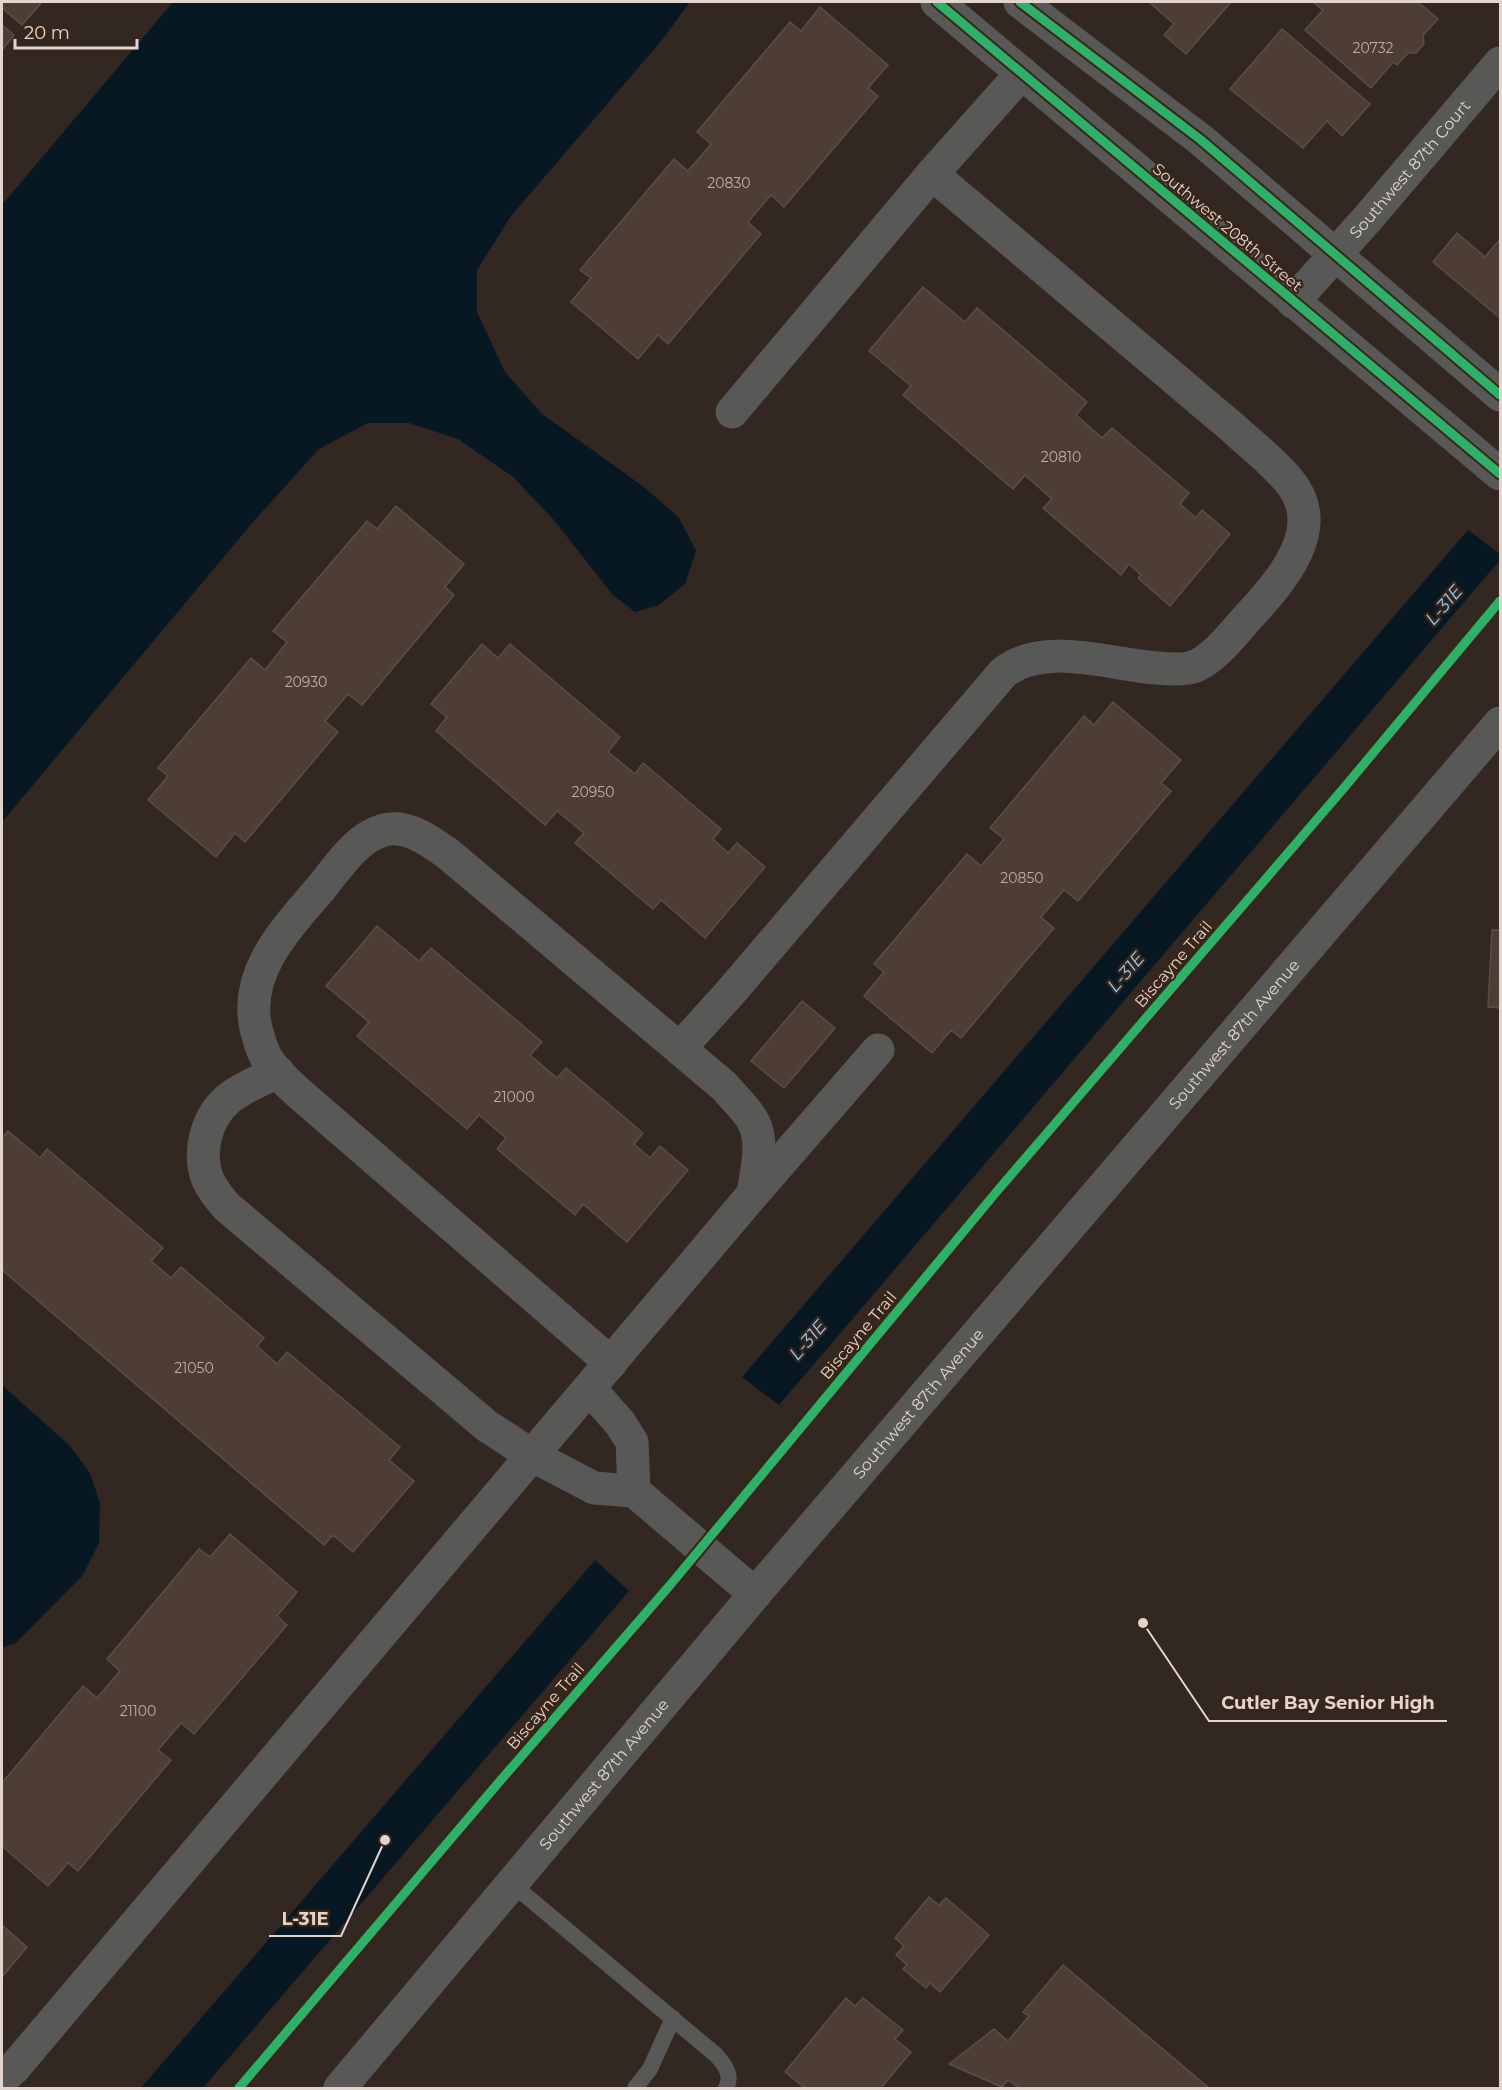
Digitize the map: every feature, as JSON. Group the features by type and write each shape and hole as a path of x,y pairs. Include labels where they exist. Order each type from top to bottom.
{"street":[{"name":"Southwest 208th Street","path":"937,2 1500,474"},
{"path":"1020,2 1201,140 1500,394"},
{"name":"Southwest 87th Court","path":"1293,302 1336,256 1500,63"},
{"path":"732,412 932,174 1022,73"},
{"path":"680,1048 729,994 1003,673 1014,664 1037,657 1060,656 1172,669 1194,667 1214,654 1271,592 1297,554 1303,533 1304,513 1298,495 1290,482 1233,428 932,174"},
{"name":"Southwest 87th Avenue","path":"340,2088 755,1594 1500,723"},
{"path":"611,1363 301,1095 278,1072 263,1050 254,1018 257,986 264,965 282,934 342,862 372,834 386,829 406,830 425,838 447,853 724,1086 754,1123 759,1148 753,1194"},
{"path":"2,2079 14,2068 753,1194 878,1050"},
{"path":"278,1072 250,1084 228,1099 218,1110 206,1133 204,1150 207,1179 227,1207 488,1426 533,1456 594,1488 634,1491 755,1594"},
{"path":"589,1389 620,1424 632,1442 634,1491"}],"lane":[{"path":"512,1884 716,2055 724,2064 728,2081"},
{"path":"636,2088 650,2069 672,2018"}],"water":[{"path":"173,2 690,2 662,40 511,216 477,270 477,312 505,372 542,414 644,487 679,518 696,551 685,584 659,605 635,612 613,595 553,519 512,476 458,439 409,423 368,423 319,449 253,522 2,822 2,205"},
{"name":"L-31E","path":"1468,530 1500,554 1500,560 779,1405 742,1377"},
{"path":"2,1385 69,1445 90,1473 100,1503 99,1543 83,1575 16,1643 2,1648"},
{"path":"595,1560 629,1591 203,2088 141,2088"}],"building":[{"path":"2,2 42,2 22,25 2,8"},
{"path":"1149,2 1231,2 1186,54 1164,35 1174,24"},
{"path":"1313,2 1418,2 1438,19 1423,35 1424,44 1416,53 1408,53 1397,65 1393,62 1371,88 1305,30 1323,10"},
{"path":"820,7 888,65 868,88 878,96 784,207 771,195 748,222 761,234 668,344 658,335 638,359 571,302 591,278 580,270 674,159 688,171 711,144 697,132 790,22 801,31"},
{"path":"2,25 14,35 2,50"},
{"path":"1282,29 1370,104 1342,136 1327,121 1303,148 1230,89"},
{"path":"1457,233 1485,257 1500,239 1500,318 1433,262"},
{"path":"923,287 965,322 977,308 1087,402 1076,415 1102,438 1112,428 1189,493 1180,504 1196,518 1202,510 1230,534 1170,606 1138,578 1141,575 1129,564 1121,575 1043,508 1052,499 1025,475 1013,489 903,395 911,386 869,351"},
{"path":"396,506 464,564 445,587 454,595 362,705 348,694 325,721 338,732 245,842 235,833 216,857 148,800 168,776 158,768 251,658 265,670 287,642 273,631 367,521 377,529"},
{"path":"482,644 498,658 510,644 620,737 608,752 635,774 643,763 721,829 713,839 728,853 737,843 765,867 705,938 661,900 653,909 575,843 584,833 557,811 545,825 436,731 447,717 431,704"},
{"path":"1113,702 1181,760 1161,783 1171,791 1078,901 1064,890 1041,917 1054,928 961,1038 951,1030 932,1053 864,996 884,972 874,964 967,854 981,866 1004,839 990,828 1084,716 1094,725"},
{"path":"377,926 419,961 431,948 542,1042 530,1055 557,1078 566,1068 643,1133 634,1144 650,1158 660,1146 688,1170 627,1242 583,1204 575,1215 497,1149 506,1138 479,1115 467,1129 357,1036 369,1022 326,986"},
{"path":"1492,930 1500,930 1500,1008 1488,1007"},
{"path":"802,1001 835,1028 784,1088 751,1061"},
{"path":"8,1131 40,1158 47,1149 163,1248 151,1261 171,1278 181,1267 264,1338 257,1346 277,1364 287,1352 400,1447 389,1460 414,1481 353,1552 333,1535 324,1545 2,1270 2,1138"},
{"path":"230,1534 297,1592 277,1616 287,1625 194,1734 181,1723 158,1750 171,1760 78,1871 68,1863 48,1886 2,1846 2,1783 83,1686 97,1698 120,1671 107,1659 199,1549 210,1557"},
{"path":"929,1897 939,1905 946,1898 989,1935 940,1992 930,1983 926,1988 903,1969 907,1965 896,1955 904,1946 895,1938"},
{"path":"2,1925 27,1947 2,1977"},
{"path":"1063,1965 1209,2088 1019,2088 1008,2080 1002,2087 949,2064 994,2029 1008,2041 1029,2016 1023,2012"},
{"path":"846,1998 855,2006 863,1998 903,2030 895,2039 911,2052 881,2088 805,2088 785,2072"}],"cycle path":[{"path":"937,2 1500,474"},
{"path":"1020,2 1201,140 1500,395"},
{"name":"Biscayne Trail","path":"239,2088 671,1584 998,1190 1343,789 1500,601"}],"place":[{"name":"Cutler Bay Senior High","path":"1143,1623"},
{"name":"L-31E","path":"385,1840"}]}
